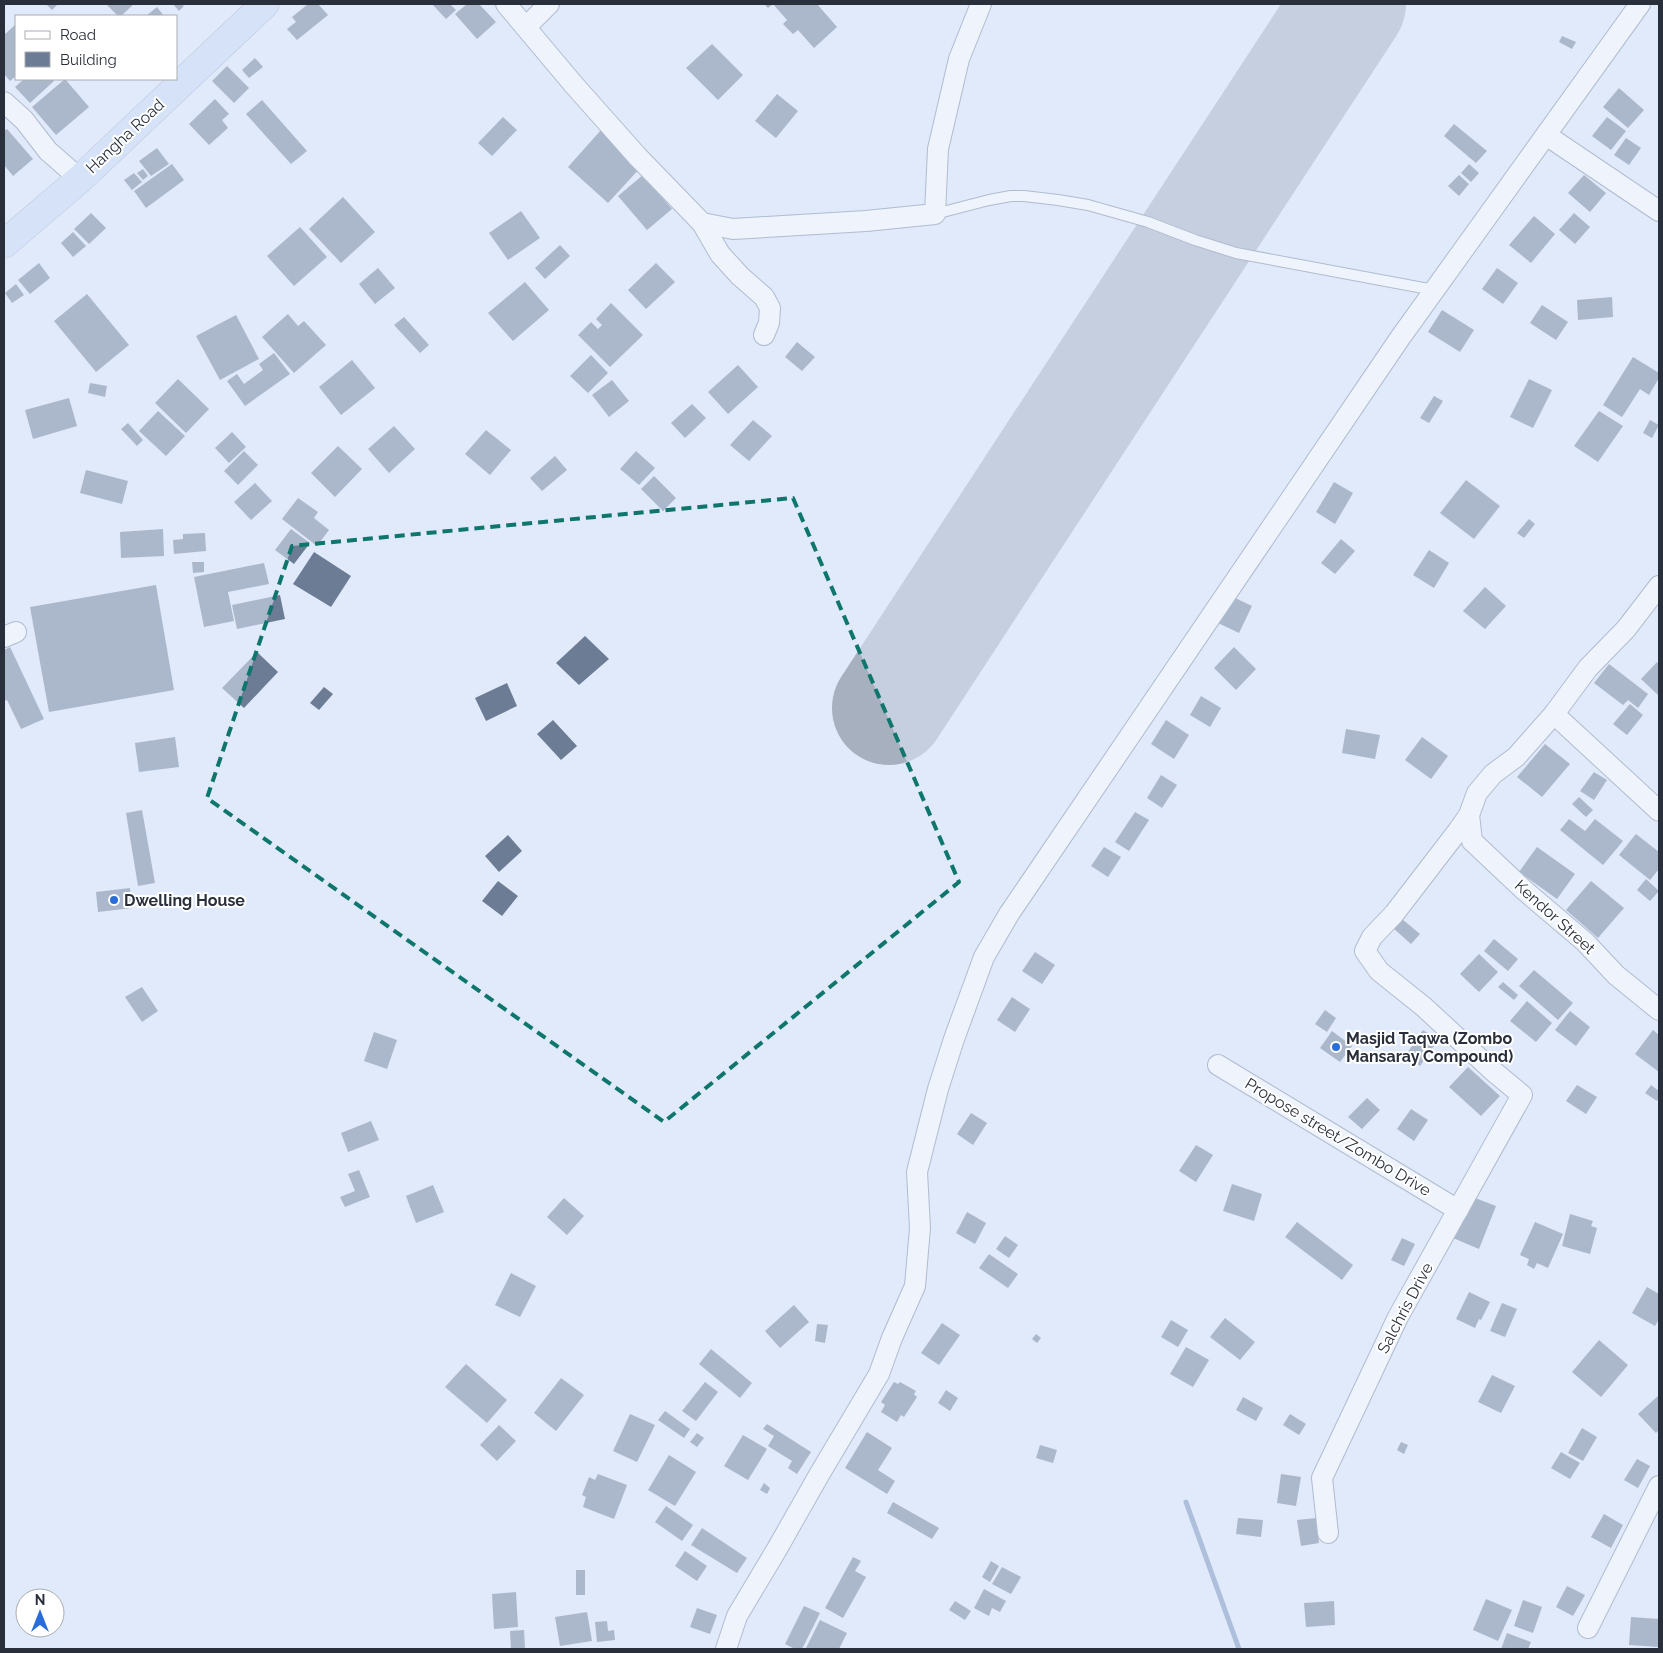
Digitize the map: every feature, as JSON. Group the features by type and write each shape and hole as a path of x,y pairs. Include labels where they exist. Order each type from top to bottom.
{"highway":[{"name":"Hangha Road","path":"4,244 80,179 265,4"}],"street":[{"path":"506,4 586,99 638,157 702,223 720,254 740,276 764,297 770,308 769,323 764,335"},
{"path":"526,27 549,4"},
{"path":"702,223 733,229 866,221 935,214 938,149 959,59 981,4"},
{"path":"726,1649 737,1616 879,1374 892,1338 915,1286 920,1228 917,1172 954,1039 984,957 1009,914 1400,338 1640,4"},
{"path":"4,102 24,120 48,151 80,179"},
{"path":"1546,135 1659,211"},
{"path":"1469,815 1477,793 1493,774 1516,757 1554,714 1588,668 1626,629 1659,586"},
{"path":"1554,714 1659,811"},
{"name":"Kendor Street","path":"1469,815 1472,841 1524,890 1585,942 1616,974 1659,1010"},
{"name":"Salchris Drive","path":"1328,1533 1322,1478 1398,1317 1522,1094 1493,1071 1424,1007 1379,971 1365,951 1372,937 1416,888 1469,815"},
{"name":"Propose street/Zombo Drive","path":"1218,1065 1458,1210"},
{"path":"1588,1628 1659,1486"}],"lane":[{"path":"935,214 1010,196 1058,200 1088,205 1148,222 1236,253 1434,290"}],"highlighted area":[{"path":"793,498 959,882 664,1122 207,798 292,546"}],"building":[{"path":"46,4 58,4 52,10"},
{"path":"106,4 134,4 122,15 117,15"},
{"path":"173,4 181,4 184,6 179,11"},
{"path":"308,4 318,4 328,15 297,40 287,29 296,22 292,17"},
{"path":"432,4 450,4 456,10 446,19"},
{"path":"467,4 479,4 496,22 477,39 455,14"},
{"path":"764,4 773,4 768,8"},
{"path":"773,4 817,4 837,27 814,48 798,30 793,34 783,24 787,20"},
{"path":"157,7 163,15 147,15"},
{"path":"15,25 15,77 10,81 4,74 4,35"},
{"path":"1562,36 1576,42 1572,49 1559,42"},
{"path":"712,44 743,75 718,100 686,68"},
{"path":"255,58 263,67 249,78 242,70"},
{"path":"227,66 249,88 234,103 212,81"},
{"path":"23,80 54,81 30,103 15,87"},
{"path":"66,80 89,107 56,135 32,107"},
{"path":"1619,88 1644,110 1628,128 1603,107"},
{"path":"777,94 798,111 776,138 755,121"},
{"path":"215,99 229,114 222,120 228,128 209,145 189,124"},
{"path":"262,100 307,151 291,164 246,114"},
{"path":"503,117 517,130 492,156 478,143"},
{"path":"1607,117 1626,131 1611,150 1592,136"},
{"path":"1454,124 1487,151 1476,163 1444,136"},
{"path":"7,129 33,159 13,176 4,165 4,131"},
{"path":"601,130 641,167 608,203 568,167"},
{"path":"1626,138 1641,148 1629,165 1614,155"},
{"path":"157,148 169,164 151,176 139,161"},
{"path":"172,164 184,180 146,208 134,191"},
{"path":"1469,164 1479,173 1471,182 1461,173"},
{"path":"143,169 148,176 143,180 137,173"},
{"path":"134,173 142,182 132,190 124,180"},
{"path":"643,175 672,209 647,230 618,196"},
{"path":"1459,175 1469,184 1459,196 1448,186"},
{"path":"1584,175 1606,193 1590,212 1568,193"},
{"path":"343,197 375,232 341,263 309,229"},
{"path":"521,211 540,238 508,260 489,233"},
{"path":"91,213 106,228 89,244 74,229"},
{"path":"1574,213 1590,227 1575,244 1559,230"},
{"path":"1534,216 1555,234 1531,263 1509,245"},
{"path":"300,227 327,257 294,286 267,256"},
{"path":"73,232 86,246 73,257 61,243"},
{"path":"560,245 570,256 545,279 535,268"},
{"path":"39,263 50,278 30,294 18,280"},
{"path":"656,263 675,282 646,309 628,290"},
{"path":"378,268 395,288 375,304 359,284"},
{"path":"1497,268 1518,283 1503,304 1482,289"},
{"path":"525,282 549,310 513,341 488,313"},
{"path":"16,284 24,295 12,303 5,293"},
{"path":"87,294 129,345 96,372 54,321"},
{"path":"1612,297 1613,317 1578,320 1577,300"},
{"path":"611,303 643,335 610,367 578,335 591,322 598,329 602,325 596,319"},
{"path":"1542,305 1568,322 1556,340 1530,323"},
{"path":"1442,310 1474,330 1460,352 1428,332"},
{"path":"288,314 298,326 304,321 326,345 294,373 262,337"},
{"path":"236,315 259,359 220,380 196,336"},
{"path":"404,317 429,345 420,353 394,325"},
{"path":"797,342 815,357 802,371 785,357"},
{"path":"274,353 290,374 245,406 227,381 237,374 244,384 263,370 259,364"},
{"path":"591,355 608,373 588,393 570,376"},
{"path":"1633,357 1659,373 1659,378 1649,395 1640,389 1622,417 1603,405"},
{"path":"352,360 375,388 341,415 319,387"},
{"path":"738,365 758,387 728,414 708,392"},
{"path":"178,379 209,409 186,433 155,403"},
{"path":"1529,379 1552,390 1533,428 1510,417"},
{"path":"612,380 629,401 609,417 592,395"},
{"path":"90,383 107,386 105,397 88,393"},
{"path":"1434,396 1443,401 1429,423 1420,418"},
{"path":"69,398 77,426 33,439 25,410"},
{"path":"692,404 706,418 685,438 671,423"},
{"path":"158,411 185,436 166,456 139,431"},
{"path":"1599,411 1623,426 1598,462 1574,446"},
{"path":"753,420 772,436 749,461 730,445"},
{"path":"1650,420 1659,425 1652,438 1643,433"},
{"path":"128,423 143,440 137,446 121,429"},
{"path":"394,426 415,449 389,473 368,449"},
{"path":"486,430 511,450 490,475 465,454"},
{"path":"232,432 246,447 229,463 215,448"},
{"path":"338,446 362,469 335,497 311,473"},
{"path":"244,451 258,465 238,485 224,471"},
{"path":"636,451 655,468 639,485 620,469"},
{"path":"555,456 567,470 542,491 530,478"},
{"path":"86,470 128,481 122,504 80,493"},
{"path":"654,476 676,498 663,511 641,489"},
{"path":"1466,480 1500,506 1474,539 1440,513"},
{"path":"1334,482 1353,493 1335,524 1316,512"},
{"path":"255,483 272,501 251,520 234,502"},
{"path":"298,498 318,512 314,518 329,530 317,546 282,519"},
{"path":"1529,519 1535,524 1524,538 1517,533"},
{"path":"163,529 164,556 121,558 120,532"},
{"path":"291,529 310,543 294,564 275,550"},
{"path":"205,533 206,551 174,554 173,540 183,539 183,534"},
{"path":"1341,539 1355,551 1335,574 1321,563"},
{"path":"1429,550 1449,563 1434,588 1413,575"},
{"path":"314,552 351,576 331,607 293,584"},
{"path":"192,562 204,562 204,572 193,573"},
{"path":"264,563 269,584 228,592 234,621 204,627 194,577"},
{"path":"156,585 174,690 49,712 30,607"},
{"path":"1485,587 1506,606 1485,629 1463,611"},
{"path":"280,595 285,619 237,629 232,605"},
{"path":"1229,595 1252,606 1239,633 1216,622"},
{"path":"585,636 609,659 579,685 556,663"},
{"path":"10,647 44,719 21,729 7,700 4,701 4,650"},
{"path":"1234,647 1256,669 1236,690 1214,668"},
{"path":"257,652 278,672 244,708 222,688"},
{"path":"1657,662 1659,664 1658,695 1641,679"},
{"path":"1609,664 1648,694 1638,708 1628,700 1623,705 1594,683"},
{"path":"507,683 517,706 486,721 475,698"},
{"path":"324,687 333,694 319,710 310,703"},
{"path":"1201,696 1221,708 1210,727 1190,715"},
{"path":"1630,704 1643,715 1627,735 1613,724"},
{"path":"553,720 577,746 561,760 537,734"},
{"path":"1166,720 1189,735 1174,759 1151,744"},
{"path":"1346,729 1380,735 1375,759 1342,753"},
{"path":"175,737 179,767 139,772 135,743"},
{"path":"1422,737 1448,756 1431,779 1405,760"},
{"path":"1545,744 1570,764 1542,797 1517,777"},
{"path":"1594,772 1607,780 1594,800 1580,791"},
{"path":"1161,775 1177,785 1162,808 1147,798"},
{"path":"1579,797 1593,810 1586,817 1572,804"},
{"path":"142,810 155,883 138,886 126,813"},
{"path":"1135,812 1149,820 1129,851 1115,842"},
{"path":"1569,819 1585,831 1595,819 1623,841 1603,865 1560,830"},
{"path":"1636,834 1659,852 1659,869 1650,880 1619,855"},
{"path":"508,835 522,851 499,872 485,856"},
{"path":"1104,847 1121,857 1108,877 1091,866"},
{"path":"1537,847 1575,874 1557,899 1519,872"},
{"path":"1646,879 1659,891 1650,901 1637,890"},
{"path":"498,881 518,896 502,916 482,901"},
{"path":"1591,881 1624,908 1598,938 1566,910"},
{"name":"Dwelling House","path":"130,888 132,908 98,912 96,892"},
{"path":"1402,919 1420,934 1411,944 1393,928"},
{"path":"1494,939 1518,959 1508,971 1484,951"},
{"path":"1035,952 1055,965 1042,984 1022,971"},
{"path":"1479,954 1498,972 1479,992 1460,974"},
{"path":"1534,970 1573,1003 1558,1020 1519,986"},
{"path":"1503,982 1518,995 1514,1000 1498,987"},
{"path":"142,987 158,1011 142,1022 125,997"},
{"path":"1012,997 1030,1009 1015,1032 997,1020"},
{"path":"1527,1001 1552,1023 1536,1042 1510,1021"},
{"path":"1325,1010 1336,1018 1327,1032 1315,1024"},
{"path":"1570,1011 1590,1027 1576,1046 1555,1030"},
{"path":"1423,1030 1438,1040 1420,1066 1405,1056"},
{"path":"1653,1030 1659,1035 1659,1072 1635,1054"},
{"name":"Masjid Taqwa (Zombo Mansaray Compound)","path":"1332,1031 1352,1046 1340,1062 1320,1048"},
{"path":"374,1032 397,1040 387,1069 364,1061"},
{"path":"1468,1067 1500,1096 1481,1116 1449,1087"},
{"path":"1577,1085 1597,1097 1586,1114 1566,1101"},
{"path":"1651,1085 1659,1091 1657,1101 1645,1093"},
{"path":"1367,1098 1380,1110 1362,1129 1348,1117"},
{"path":"1411,1109 1428,1120 1414,1141 1397,1129"},
{"path":"971,1113 987,1123 973,1145 957,1134"},
{"path":"371,1121 379,1140 348,1152 341,1133"},
{"path":"1196,1145 1213,1155 1196,1182 1179,1171"},
{"path":"359,1170 370,1197 345,1207 340,1197 355,1191 348,1174"},
{"path":"1232,1184 1262,1194 1254,1221 1223,1211"},
{"path":"433,1185 444,1212 416,1223 406,1196"},
{"path":"1470,1196 1496,1206 1479,1249 1453,1238"},
{"path":"564,1198 584,1216 567,1235 547,1217"},
{"path":"967,1212 986,1223 975,1244 956,1233"},
{"path":"1570,1214 1593,1221 1591,1226 1597,1228 1590,1254 1562,1246"},
{"path":"1297,1222 1353,1265 1342,1280 1285,1237"},
{"path":"1535,1222 1563,1234 1548,1268 1537,1263 1534,1269 1527,1265 1529,1259 1520,1255"},
{"path":"1005,1236 1018,1245 1009,1258 996,1249"},
{"path":"1402,1238 1415,1244 1404,1266 1391,1260"},
{"path":"989,1254 1018,1274 1008,1288 979,1268"},
{"path":"511,1273 536,1286 520,1317 495,1305"},
{"path":"1647,1287 1659,1294 1659,1319 1655,1326 1632,1313"},
{"path":"1469,1292 1490,1302 1475,1328 1456,1319"},
{"path":"1502,1303 1517,1309 1505,1337 1490,1331"},
{"path":"794,1305 809,1322 780,1348 765,1331"},
{"path":"1225,1318 1255,1342 1240,1360 1210,1337"},
{"path":"1171,1320 1188,1330 1178,1347 1161,1337"},
{"path":"942,1323 960,1335 939,1365 921,1353"},
{"path":"817,1324 828,1325 825,1343 815,1341"},
{"path":"1036,1334 1041,1338 1037,1343 1032,1339"},
{"path":"1599,1340 1628,1365 1601,1397 1572,1372"},
{"path":"1186,1347 1209,1360 1193,1387 1170,1374"},
{"path":"711,1349 752,1383 740,1398 699,1364"},
{"path":"466,1364 507,1400 487,1423 445,1387"},
{"path":"1492,1375 1515,1386 1501,1413 1478,1402"},
{"path":"561,1378 584,1395 556,1431 534,1413"},
{"path":"705,1382 718,1392 696,1421 682,1411"},
{"path":"894,1382 898,1384 900,1382 916,1391 914,1394 917,1397 904,1417 901,1415 897,1422 881,1412 885,1405 881,1402"},
{"path":"946,1390 958,1398 950,1411 938,1403"},
{"path":"1659,1395 1659,1430 1656,1433 1638,1414"},
{"path":"1243,1397 1263,1408 1256,1421 1236,1410"},
{"path":"665,1411 690,1429 684,1438 658,1420"},
{"path":"630,1414 655,1425 637,1462 613,1451"},
{"path":"1290,1414 1306,1424 1299,1435 1283,1425"},
{"path":"767,1424 811,1452 797,1474 788,1468 792,1461 768,1446 774,1436 763,1429"},
{"path":"499,1425 516,1441 497,1461 480,1445"},
{"path":"1582,1428 1597,1437 1583,1461 1568,1453"},
{"path":"867,1432 892,1448 878,1470 895,1481 887,1494 845,1468"},
{"path":"697,1433 704,1438 697,1447 690,1442"},
{"path":"743,1435 767,1449 748,1480 724,1466"},
{"path":"1401,1442 1408,1445 1404,1454 1397,1450"},
{"path":"1040,1445 1057,1450 1053,1463 1036,1458"},
{"path":"1561,1452 1580,1463 1570,1479 1551,1468"},
{"path":"669,1455 696,1472 675,1506 648,1490"},
{"path":"1637,1459 1650,1466 1638,1488 1624,1480"},
{"path":"598,1474 627,1485 614,1519 583,1507 586,1497 582,1495 589,1477 595,1480"},
{"path":"1281,1474 1301,1477 1296,1506 1277,1503"},
{"path":"764,1483 770,1488 767,1494 760,1490"},
{"path":"893,1502 939,1528 932,1539 887,1513"},
{"path":"666,1506 693,1525 682,1541 655,1522"},
{"path":"1604,1514 1623,1525 1611,1548 1591,1537"},
{"path":"1238,1518 1263,1520 1261,1537 1236,1534"},
{"path":"1316,1518 1319,1543 1301,1546 1297,1520"},
{"path":"702,1528 747,1558 737,1573 691,1545"},
{"path":"685,1551 707,1566 697,1581 675,1566"},
{"path":"853,1557 861,1561 855,1571 866,1577 843,1618 825,1608"},
{"path":"991,1561 999,1566 990,1582 982,1577"},
{"path":"1002,1567 1021,1577 1011,1594 992,1584"},
{"path":"576,1570 585,1570 585,1595 576,1595"},
{"path":"1567,1586 1585,1595 1573,1616 1556,1607"},
{"path":"984,1589 1006,1601 1000,1612 992,1608 989,1616 974,1608"},
{"path":"516,1592 518,1627 494,1629 492,1594"},
{"path":"1486,1599 1512,1610 1498,1641 1473,1630"},
{"path":"1523,1600 1542,1607 1533,1633 1514,1626"},
{"path":"955,1601 971,1611 965,1620 949,1610"},
{"path":"1334,1601 1335,1625 1306,1627 1304,1603"},
{"path":"804,1606 820,1613 802,1649 795,1649 785,1644"},
{"path":"697,1608 717,1615 710,1634 690,1627"},
{"path":"587,1612 592,1641 560,1646 555,1617"},
{"path":"1631,1617 1659,1619 1659,1647 1629,1645"},
{"path":"820,1620 847,1633 839,1649 806,1648"},
{"path":"607,1621 608,1631 614,1630 615,1640 597,1642 595,1622"},
{"path":"524,1630 525,1649 511,1649 510,1631"},
{"path":"1507,1633 1531,1642 1528,1649 1501,1649"}],"waterway":[{"path":"1186,1502 1239,1649"}],"runway":[{"path":"889,708 1349,4"}],"place":[{"name":"Dwelling House","path":"114,900"},
{"name":"Masjid Taqwa (Zombo Mansaray Compound)","path":"1336,1047"}]}
